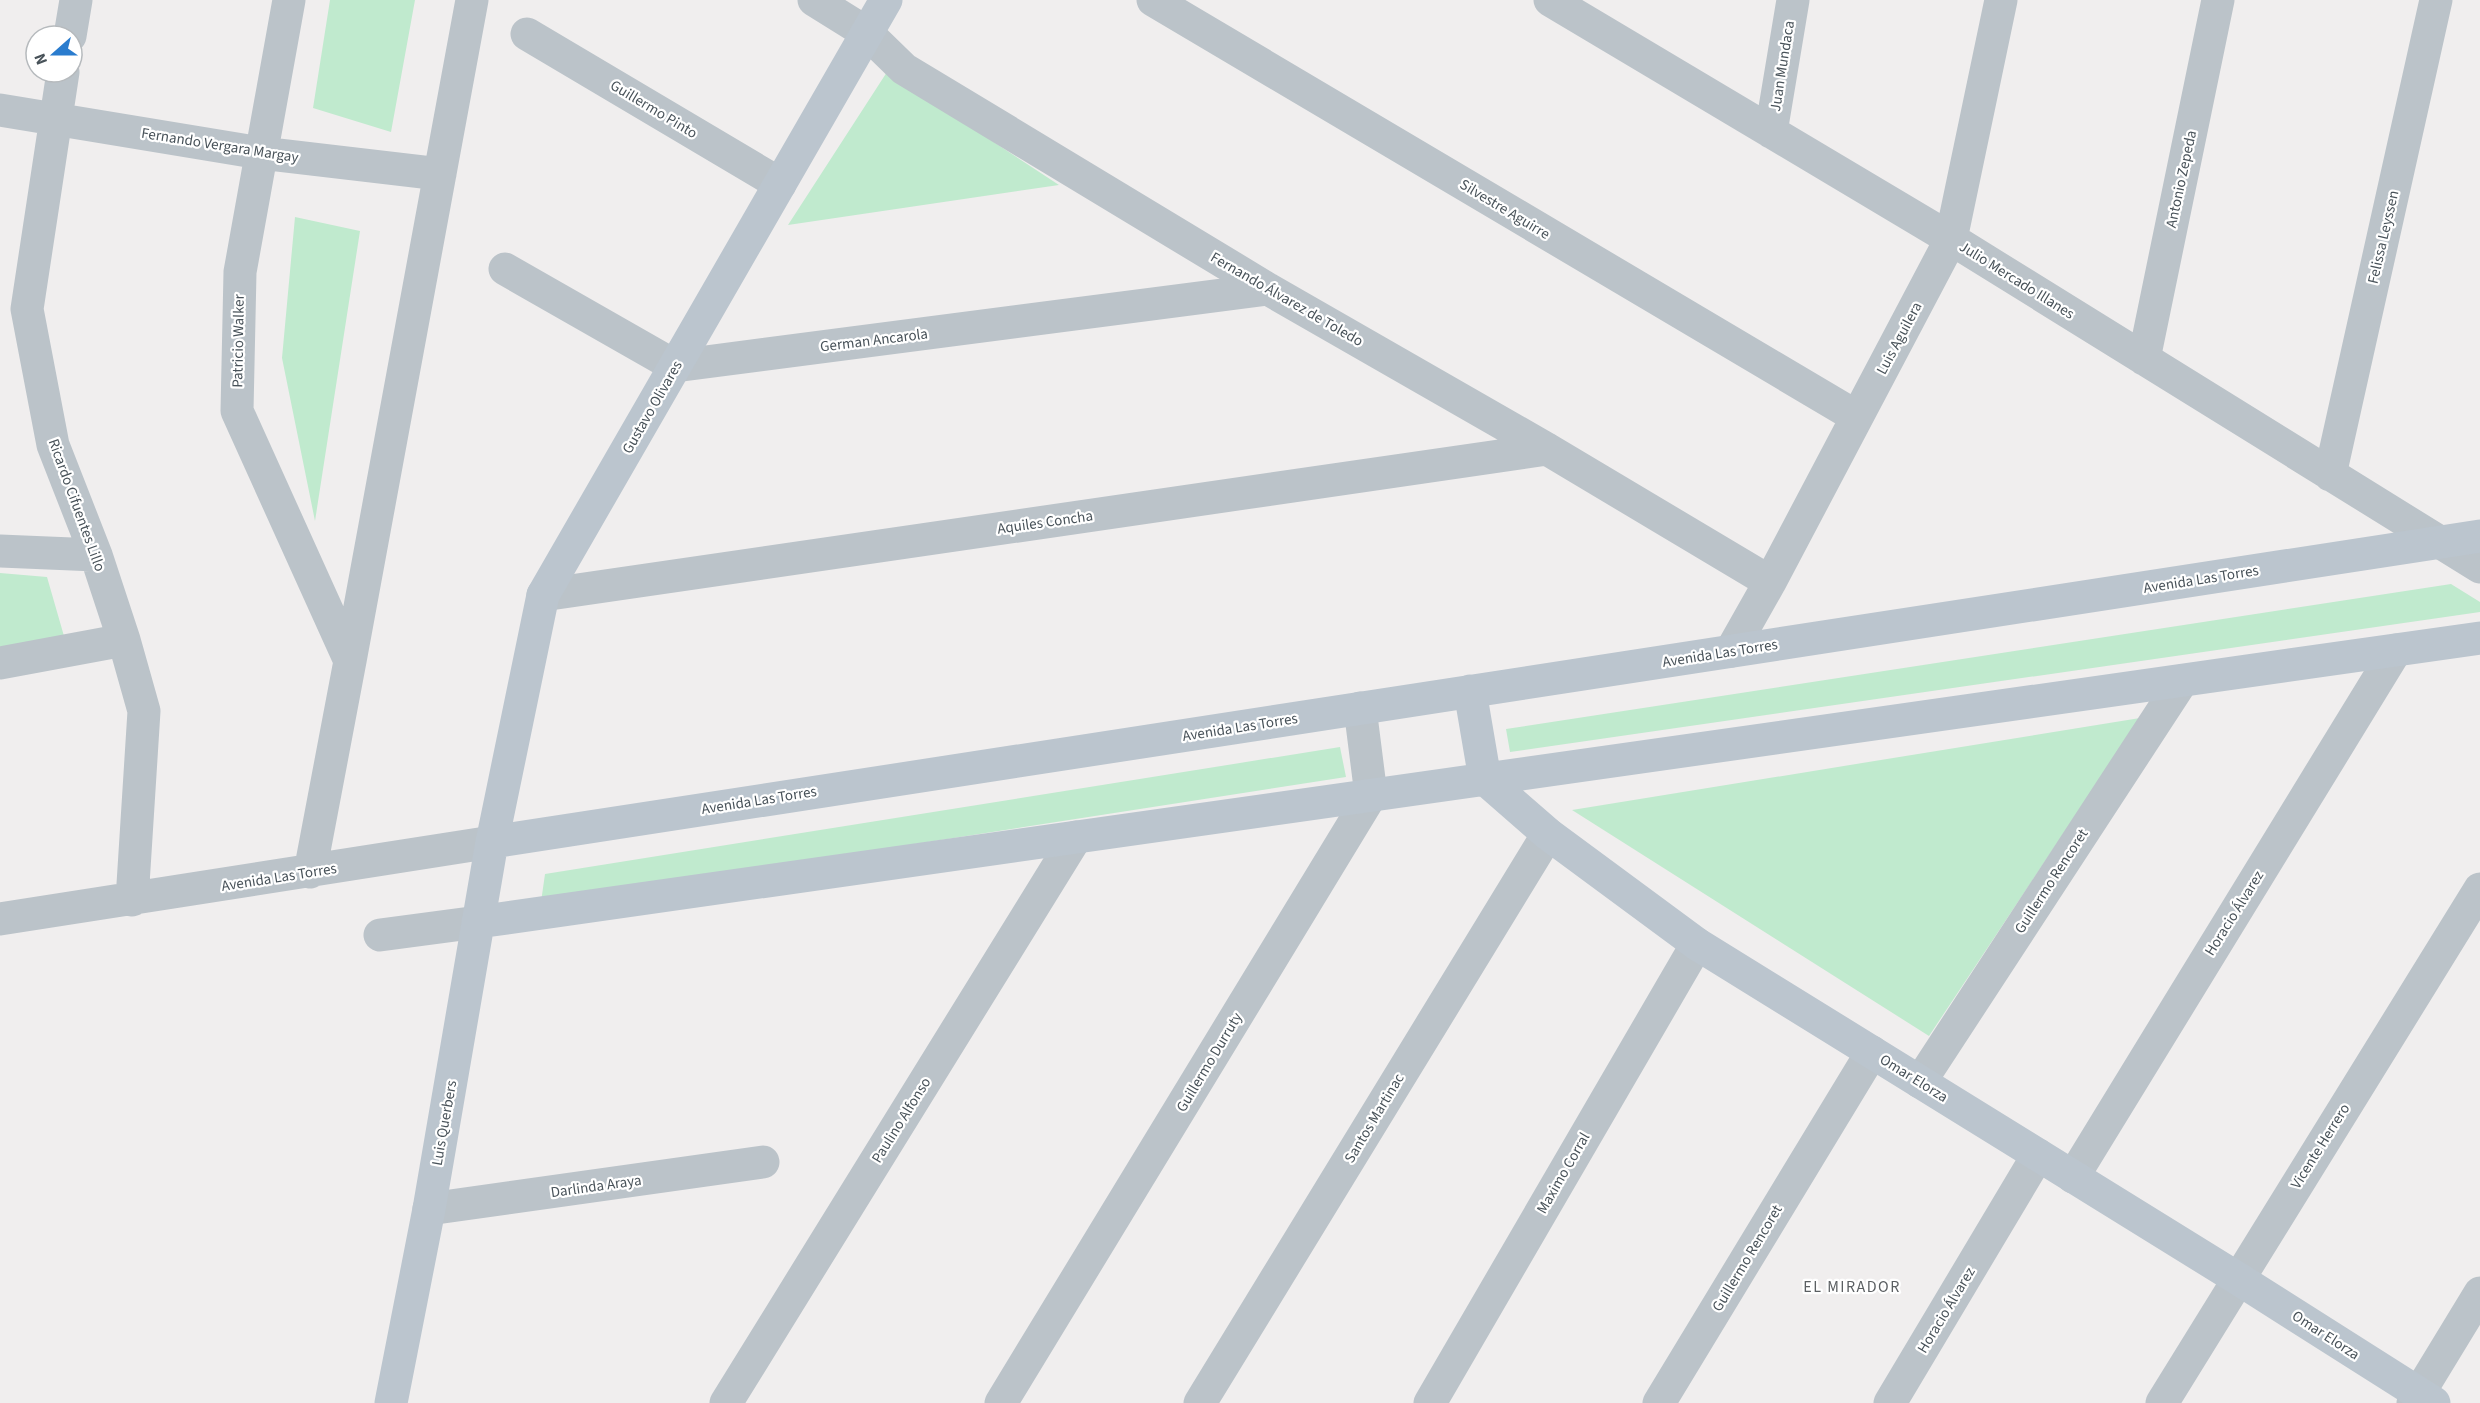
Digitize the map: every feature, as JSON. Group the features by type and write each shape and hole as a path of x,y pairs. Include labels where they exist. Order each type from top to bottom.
{"street":[{"path":"72,24 76,0"},
{"name":"Patricio Walker","path":"289,0 240,272 237,411 350,661"},
{"path":"310,872 472,0"},
{"name":"Fernando Álvarez de Toledo","path":"814,0 867,33 904,69 1268,289 1547,449 1770,582"},
{"name":"Gustavo Olivares","path":"492,842 543,596 886,0"},
{"name":"Silvestre Aguirre","path":"1153,0 1857,417"},
{"name":"Julio Mercado Illanes","path":"1550,0 1588,11 1771,132 2145,358 2480,567"},
{"name":"Juan Mundaca","path":"1771,132 1792,0"},
{"name":"Luis Aguilera","path":"1731,651 1770,582 1951,239 2001,0"},
{"name":"Antonio Zepeda","path":"2145,358 2218,0"},
{"name":"Felissa Leyssen","path":"2330,475 2436,0"},
{"name":"Guillermo Pinto","path":"527,34 780,184"},
{"name":"Ricardo Cifuentes Lillo","path":"61,84 27,309 53,445 96,555 144,711 132,900"},
{"name":"Fernando Vergara Margay","path":"0,110 261,153 440,174"},
{"path":"505,269 675,366"},
{"name":"German Ancarola","path":"675,366 1268,289"},
{"name":"Aquiles Concha","path":"543,596 1547,449"},
{"name":"Avenida Las Torres","path":"0,919 2480,536"},
{"path":"0,551 96,555"},
{"path":"380,935 2480,638"},
{"path":"0,663 124,640"},
{"name":"Horacio Álvarez","path":"2073,1177 2396,650"},
{"name":"Guillermo Rencoret","path":"1920,1082 2182,681"},
{"path":"1470,691 1485,779"},
{"path":"1360,708 1371,795"},
{"name":"Omar Elorza","path":"1485,779 1548,834 1697,944 2237,1278 2422,1400"},
{"name":"Guillermo Durruty","path":"1001,1403 1371,795"},
{"name":"Santos Martinac","path":"1200,1403 1548,834"},
{"name":"Paulino Alfonso","path":"726,1403 1076,837"},
{"name":"Luis Querbers","path":"391,1403 429,1209 492,842"},
{"name":"Vicente Herrero","path":"2162,1403 2237,1278 2480,889"},
{"name":"Maximo Corral","path":"1430,1403 1697,944"},
{"name":"Guillermo Rencoret","path":"1659,1403 1872,1052"},
{"name":"Horacio Álvarez","path":"1890,1403 2038,1155"},
{"name":"Darlinda Araya","path":"429,1209 763,1162"},
{"path":"2422,1400 2480,1293"}],"green space":[{"path":"330,0 415,0 391,132 313,108"},
{"path":"887,72 1059,185 788,225"},
{"path":"295,217 360,231 315,521 282,358"},
{"path":"0,573 47,577 68,650 0,662"},
{"path":"2451,584 2480,602 2480,612 1510,752 1506,729"},
{"path":"2140,718 1929,1036 1572,810"},
{"path":"1340,747 1346,777 541,902 545,874"}],"district":[{"name":"EL MIRADOR","path":"1852,1286"}]}
